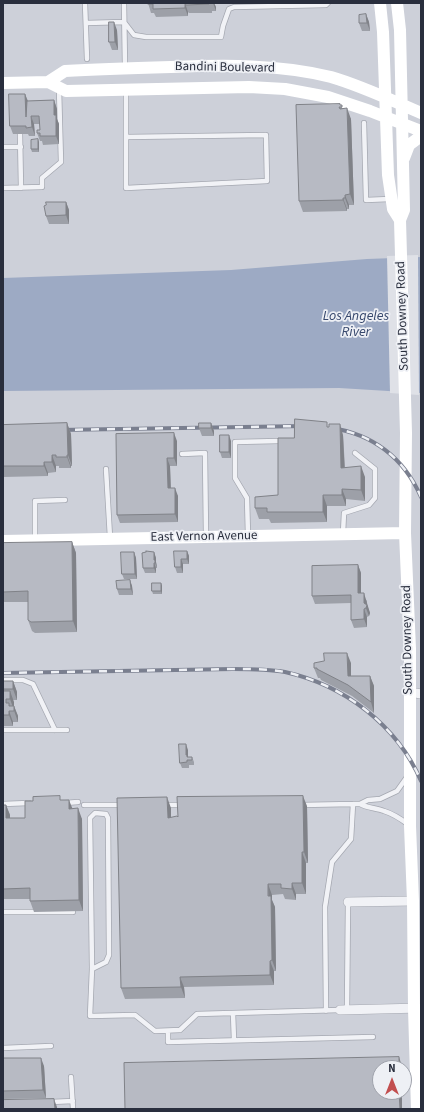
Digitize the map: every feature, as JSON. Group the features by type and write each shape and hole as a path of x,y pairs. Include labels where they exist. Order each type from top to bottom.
{"main road":[{"name":"South Downey Road","path":"380,3 383,32 387,159 393,209 400,220"},
{"name":"South Downey Road","path":"397,3 400,30 404,210 400,220 406,433 405,533 409,642 415,693 410,768 410,826 417,1008 417,1109"},
{"name":"Bandini Boulevard","path":"3,83 19,85 48,82 65,70 197,66 254,66 292,70 330,77 367,89 421,113"},
{"name":"Bandini Boulevard","path":"48,82 66,91 250,87 285,89 328,97 421,131"},
{"path":"403,161 409,146 421,136"},
{"name":"East Vernon Avenue","path":"3,541 405,533"}],"street":[{"path":"348,902 413,901"},
{"path":"344,1010 417,1008"}],"lane":[{"path":"85,3 87,59"},
{"path":"124,3 125,68"},
{"path":"124,22 134,35 146,37 221,37 223,26 229,10 234,7 326,5 328,3"},
{"path":"86,23 124,22"},
{"path":"3,188 42,187 42,178 61,162 59,88"},
{"path":"126,90 126,137 126,188 267,181 266,135 126,137"},
{"path":"364,123 366,200 392,199"},
{"path":"20,134 21,188"},
{"path":"3,147 21,147"},
{"path":"248,536 247,498 235,478 235,442 279,441"},
{"path":"182,454 205,453 206,537"},
{"path":"343,535 344,513 369,505 375,498 375,470 356,453"},
{"path":"106,470 110,539"},
{"path":"35,540 35,501 65,500"},
{"path":"3,680 23,680 33,684 55,730"},
{"path":"3,730 68,730"},
{"path":"298,805 360,804 368,800 380,799 397,791 405,780 410,768"},
{"path":"63,803 78,802"},
{"path":"3,804 33,803"},
{"path":"326,1010 325,907 332,862 350,839 353,804"},
{"path":"360,804 396,815 410,826"},
{"path":"84,805 126,805"},
{"path":"94,805 95,813"},
{"path":"157,805 188,805"},
{"path":"95,813 90,818 92,969 90,1016 135,1015 155,1032 180,1030 197,1014 344,1010 348,902"},
{"path":"92,969 106,962 109,955 108,818 106,814 95,813"},
{"path":"3,912 73,912"},
{"path":"233,1013 234,1040"},
{"path":"168,1031 168,1042 373,1037"},
{"path":"3,1048 51,1046"},
{"path":"71,1077 73,1109"},
{"path":"42,1102 73,1101"}],"shaded area":[{"path":"3,3 421,3 421,1109 3,1109"}],"water":[{"name":"Los Angeles River","path":"421,257 421,393 339,388 3,391 3,278 231,270 367,259"}],"pier":[{"path":"418,255 419,395 390,393 387,256"}],"building":[{"path":"148,3 185,3 185,8 153,9 153,4"},
{"path":"185,3 209,3 209,4 186,5"},
{"path":"366,14 367,23 359,23 359,15"},
{"path":"109,22 114,22 115,42 109,42"},
{"path":"9,94 25,94 26,117 27,101 54,100 56,136 40,136 40,133 37,133 37,130 40,130 39,116 31,116 32,127 26,128 26,126 10,126"},
{"path":"340,104 342,107 339,107 340,109 347,108 350,194 345,195 343,200 299,201 296,105"},
{"path":"38,139 38,149 31,149 31,140"},
{"path":"46,202 66,202 66,215 46,216 44,206 46,205"},
{"path":"295,419 327,422 327,427 329,427 329,424 340,424 341,468 361,466 361,490 342,489 342,495 323,495 323,512 267,512 267,508 255,508 255,497 278,495 278,438 294,438"},
{"path":"67,423 67,457 56,457 56,455 52,455 52,462 44,462 44,466 3,466 3,425"},
{"path":"199,423 211,423 211,428 199,428"},
{"path":"174,433 174,458 167,458 168,488 175,488 175,514 117,515 116,434"},
{"path":"220,435 229,435 229,452 220,452"},
{"path":"72,542 73,621 31,622 28,620 28,591 3,592 3,543"},
{"path":"146,551 154,552 154,568 143,568 142,553"},
{"path":"174,551 187,551 187,559 181,559 181,567 175,567"},
{"path":"121,552 134,552 135,574 122,574"},
{"path":"358,565 358,593 364,593 364,603 367,605 364,609 364,619 351,620 351,595 312,596 312,566"},
{"path":"130,580 131,589 117,589 116,581"},
{"path":"152,583 161,583 161,591 152,591"},
{"path":"324,653 347,653 348,676 370,676 371,702 348,685 317,668 314,668 314,663 324,661"},
{"path":"3,681 13,681 13,689 3,689"},
{"path":"3,691 10,691 10,699 6,699 6,703 9,703 9,706 14,706 14,711 9,711 9,715 3,715"},
{"path":"179,744 186,744 186,755 187,757 192,757 192,760 187,760 187,762 180,763"},
{"path":"60,796 60,800 69,800 69,809 78,808 79,900 30,901 30,888 3,889 3,805 6,805 6,818 25,818 25,801 33,801 33,797"},
{"path":"303,796 304,852 302,852 302,883 292,883 292,889 281,888 281,884 268,884 268,896 271,896 272,960 270,961 270,975 180,977 181,987 121,988 117,798 167,797 168,818 178,817 177,797"},
{"path":"399,1057 399,1060 372,1060 372,1100 399,1100 400,1109 125,1109 124,1063"},
{"path":"3,1058 41,1058 43,1090 3,1091"},
{"path":"54,1099 55,1109 3,1109 3,1100"}],"railway":[{"path":"59,430 305,426"},
{"path":"331,428 360,436 385,450 406,471 421,497"},
{"path":"3,673 233,669 285,672 307,678 328,687 348,697 366,710 383,725 398,742 411,761 421,781"}]}
